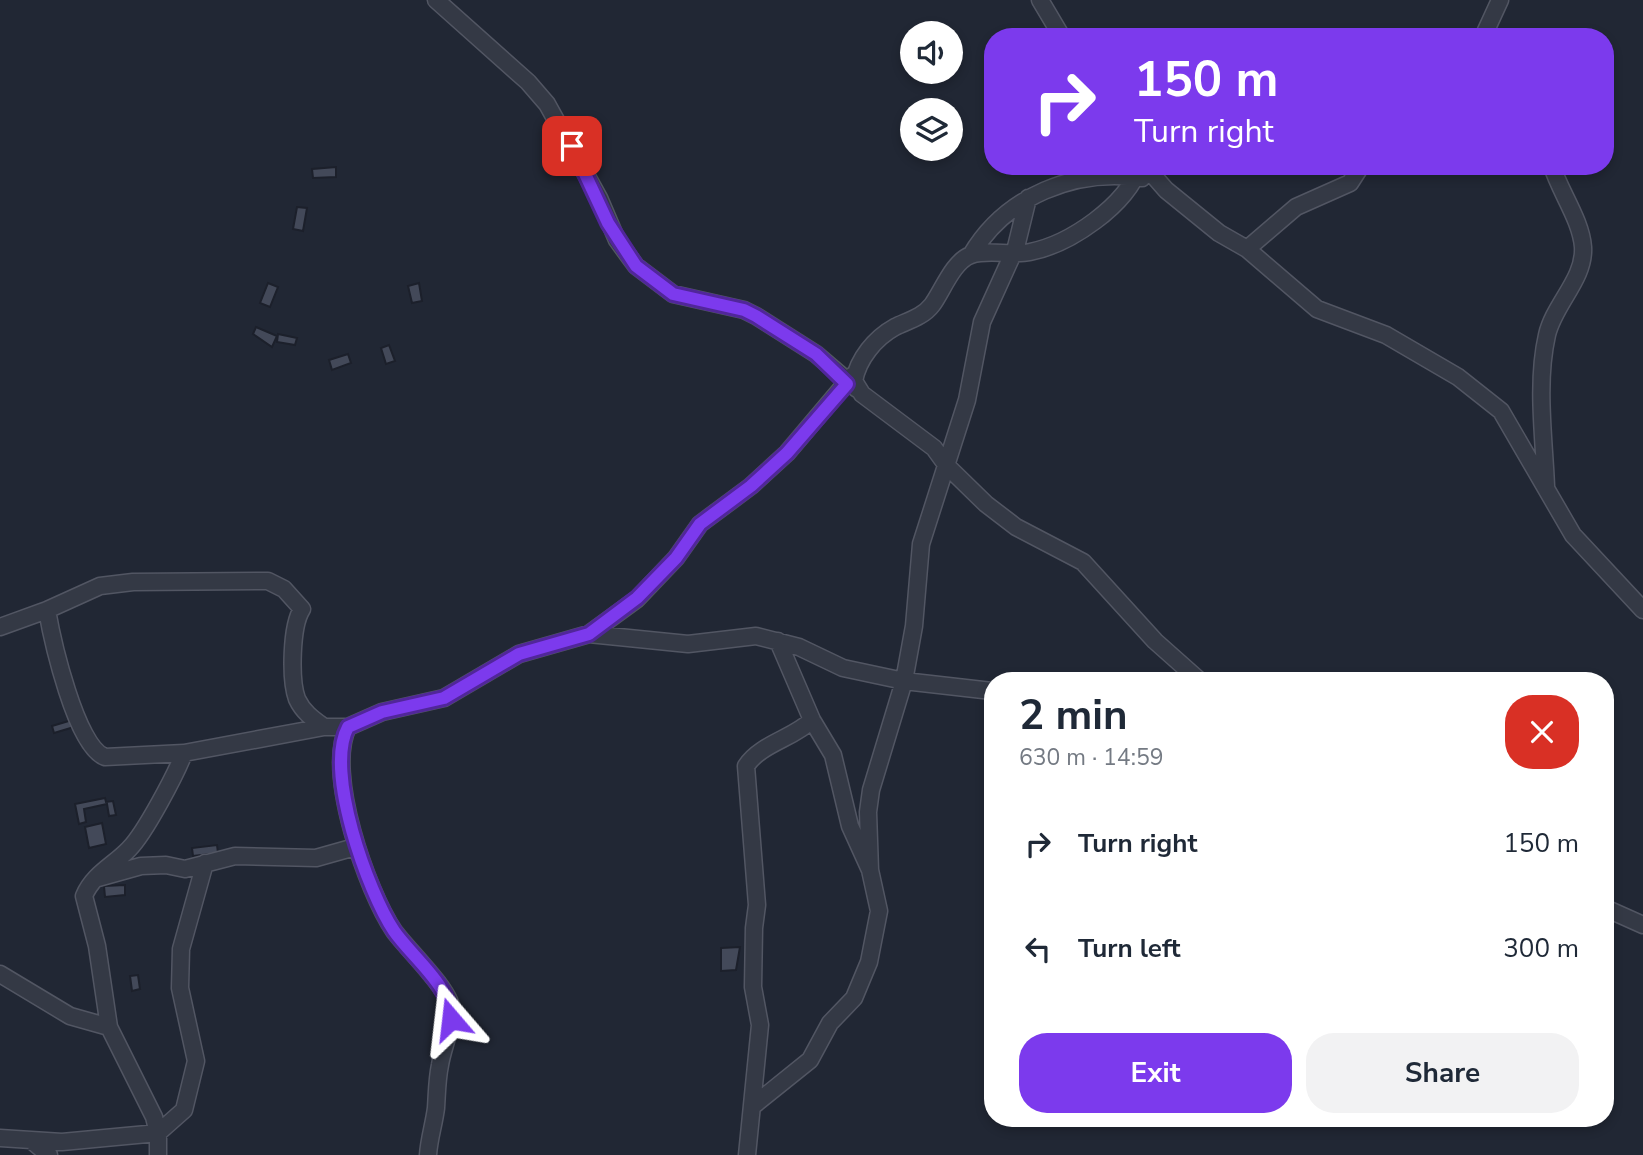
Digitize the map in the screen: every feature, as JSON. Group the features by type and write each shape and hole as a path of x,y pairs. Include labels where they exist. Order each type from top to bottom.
{"street":[{"path":"436,0 528,82 547,104 599,198 612,232 636,266 673,294 744,310 756,316 853,381 934,448 947,466 1016,527 1083,562 1155,641 1190,672"},
{"path":"1040,0 1057,28"},
{"path":"1487,28 1500,0"},
{"path":"47,610 58,659 77,716 96,751 105,757 184,753 324,727 348,727 382,712 444,698 519,654 589,634 637,598 676,558 700,524 751,486 787,453 853,381 872,346 891,329 931,306 984,234 1028,198 1051,186 1104,175"},
{"path":"971,255 1013,254 1051,246 1110,209 1136,175"},
{"path":"1147,175 1219,233 1247,249 1317,309 1385,335 1458,377 1501,411 1573,536 1643,610"},
{"path":"1247,249 1296,207 1350,183 1356,175"},
{"path":"1546,488 1542,398 1547,335 1560,303 1580,270 1583,247 1555,175"},
{"path":"754,1105 810,1060 830,1023 860,988 874,943 879,911 870,870 868,813 872,790 904,681 914,626 921,544 967,400 982,323 1013,254 1028,198"},
{"path":"0,627 47,610 100,586 259,580 276,584 290,594 302,609 293,655 293,680 297,698 308,715 324,727"},
{"path":"589,634 688,644 757,636 778,641 843,668 904,681 984,690"},
{"path":"778,641 812,719 832,755 850,826 870,870"},
{"path":"747,1155 760,1025 753,987 757,905 746,766 757,755 804,728 812,719"},
{"path":"348,727 343,742 344,772 355,847 380,908 413,957 445,992 451,1006 450,1028 439,1067 428,1155"},
{"path":"158,1155 158,1133 142,1093 133,1080 109,1027 97,946 84,895 93,879 130,848 175,776 184,753"},
{"path":"93,879 141,866 166,864 185,869 235,856 316,858 355,847"},
{"path":"0,1138 62,1142 158,1133 184,1110 196,1066 184,1015 179,969 184,930 205,863"},
{"path":"1614,912 1643,925"},
{"path":"0,974 70,1016 109,1027"},
{"path":"32,1141 49,1155"}],"building":[{"path":"336,167 336,177 313,178 312,169"},
{"path":"297,207 307,208 303,231 293,229"},
{"path":"268,283 278,287 270,307 260,303"},
{"path":"419,283 422,301 412,303 408,286"},
{"path":"256,327 277,336 272,347 253,334"},
{"path":"278,334 297,338 295,345 277,342"},
{"path":"389,345 395,361 386,364 381,348"},
{"path":"348,354 351,363 332,370 329,360"},
{"path":"72,720 74,727 54,733 52,726"},
{"path":"105,798 106,802 113,801 116,815 109,816 107,804 84,809 86,822 79,824 75,804"},
{"path":"102,823 106,844 89,848 85,827"},
{"path":"217,845 218,853 193,856 192,848"},
{"path":"125,885 125,895 105,897 104,886"},
{"path":"740,947 736,970 721,971 721,948"},
{"path":"138,975 140,989 132,991 130,976"}],"route":[{"path":"451,1019 451,1006 445,992 413,957 394,931 370,888 355,847 347,807 344,772 343,742 348,727 382,712 444,698 519,654 589,634 637,598 676,558 700,524 722,510 787,453 847,384 816,354 756,316 744,310 688,300 673,294 636,266 617,240 572,146"}]}
